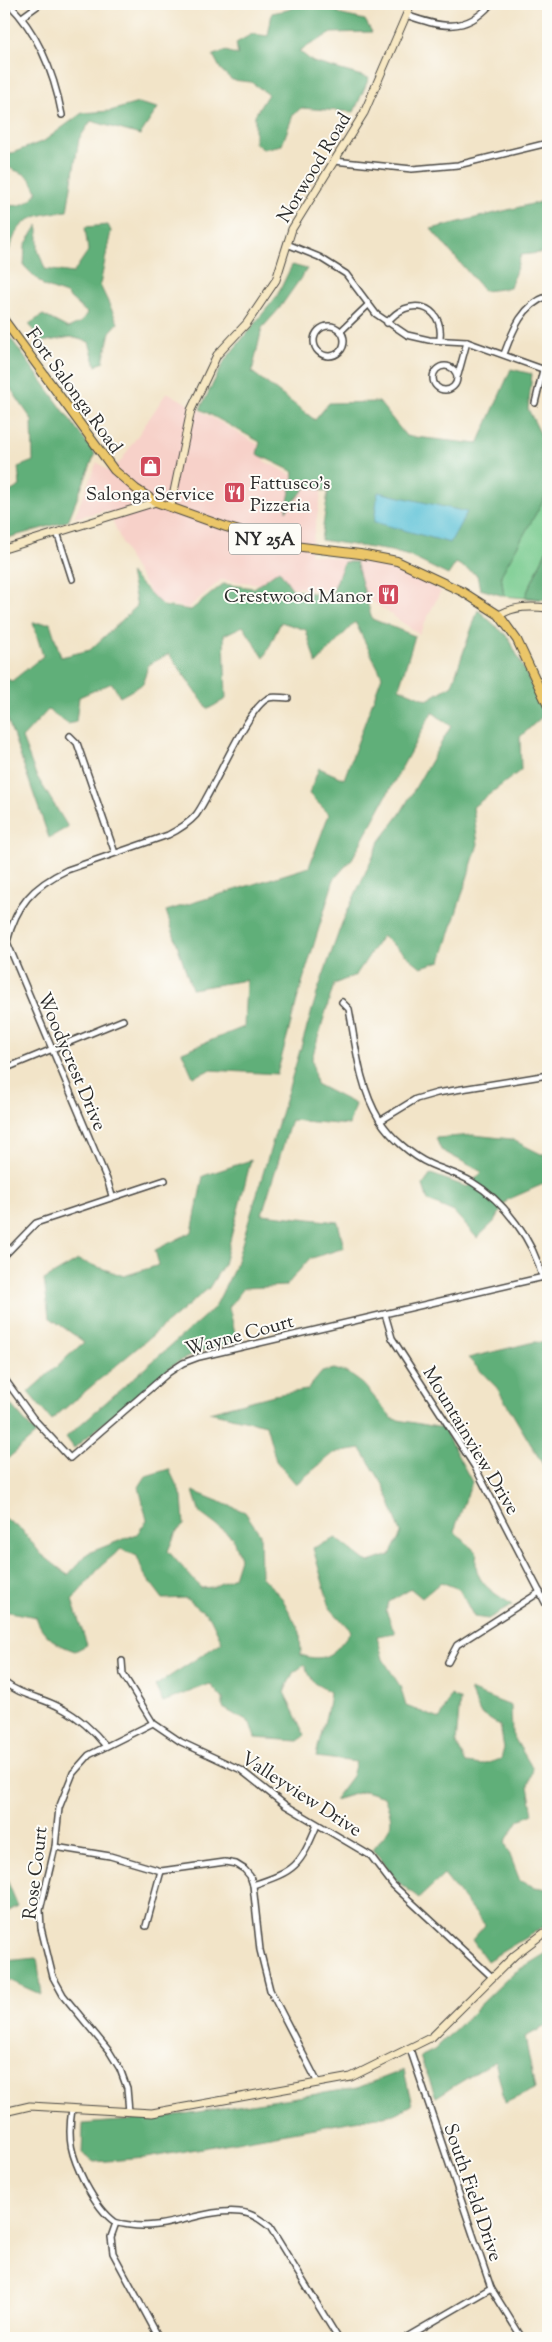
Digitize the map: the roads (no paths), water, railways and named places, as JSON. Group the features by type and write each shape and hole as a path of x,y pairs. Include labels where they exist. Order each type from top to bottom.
{"main road":[{"name":"Fort Salonga Road","path":"4,320 114,470 136,490 156,502 226,527 286,545 360,554 397,561 463,592 499,615 517,640 548,706"}],"street":[{"path":"9,4 22,16 45,56 62,115"},
{"path":"22,16 40,4"},
{"name":"Norwood Road","path":"171,506 191,410 217,355 246,323 276,280 292,229 364,113 411,4"},
{"path":"406,15 426,22 444,25 465,24 480,16 491,4"},
{"path":"334,161 412,170 458,164 548,143"},
{"path":"287,244 319,257 346,274 358,287 368,305 387,323 407,335 418,338 467,342 546,371 536,403"},
{"path":"504,354 514,328 523,314 542,298 548,296"},
{"path":"341,331 368,305"},
{"path":"387,323 400,309 418,306 425,308 440,325 440,339"},
{"path":"333,326 341,331 344,336 344,346 338,354 327,356 318,351 314,342 320,329 333,326"},
{"path":"457,375 453,368 445,365 434,372 433,380 437,387 448,390 457,383 457,375 467,342"},
{"path":"4,549 156,502"},
{"path":"57,532 72,579"},
{"path":"499,615 509,609 528,606 548,608"},
{"path":"5,941 12,922 31,893 41,885 67,870 168,835 183,827 195,815 205,799 231,750 258,706 269,698 288,698"},
{"path":"70,736 78,743 115,853"},
{"name":"Woodycrest Drive","path":"5,941 52,1048 112,1196"},
{"path":"342,1002 349,1009 366,1094 380,1120 405,1147 428,1163 471,1181 491,1196 526,1236 534,1249 545,1277"},
{"path":"4,1069 123,1020"},
{"path":"380,1120 416,1099 437,1093 548,1075"},
{"path":"4,1256 36,1223 112,1196 165,1180"},
{"name":"Wayne Court","path":"4,1378 33,1418 70,1458 105,1426 183,1363 228,1349 545,1277"},
{"name":"Mountainview Drive","path":"385,1314 392,1338 475,1467 548,1608"},
{"path":"448,1662 457,1645 540,1592"},
{"name":"Valleyview Drive","path":"122,1661 123,1674 153,1723 181,1742 242,1770 285,1805 370,1856 393,1885 492,1977"},
{"path":"4,1684 23,1694 60,1708 97,1735 105,1745"},
{"name":"Rose Court","path":"130,2112 127,2088 120,2069 109,2051 62,1995 53,1977 40,1910 54,1847 59,1808 73,1773 89,1755 105,1745 153,1723"},
{"path":"253,1885 290,1871 306,1853 317,1824"},
{"path":"54,1847 110,1856 161,1872 225,1862 236,1864 244,1869 250,1876 253,1885 260,1950 270,1990 318,2083"},
{"path":"146,1926 161,1872"},
{"path":"4,2112 30,2106 152,2113 351,2077 432,2037 492,1977 528,1944 548,1930"},
{"name":"South Field Drive","path":"410,2049 491,2288 522,2338"},
{"path":"72,2109 69,2131 74,2161 92,2197 116,2223 137,2226 157,2225 220,2213 240,2212 258,2218 270,2228 338,2338"},
{"path":"116,2223 111,2237 113,2253 159,2338"},
{"path":"405,2338 491,2288"}],"water":[{"path":"378,492 467,512 450,543 374,522"}],"place":[{"name":"Salonga Service","path":"150,467"},
{"name":"Fattusco's Pizzeria","path":"234,493"},
{"name":"Crestwood Manor","path":"389,595"}]}
